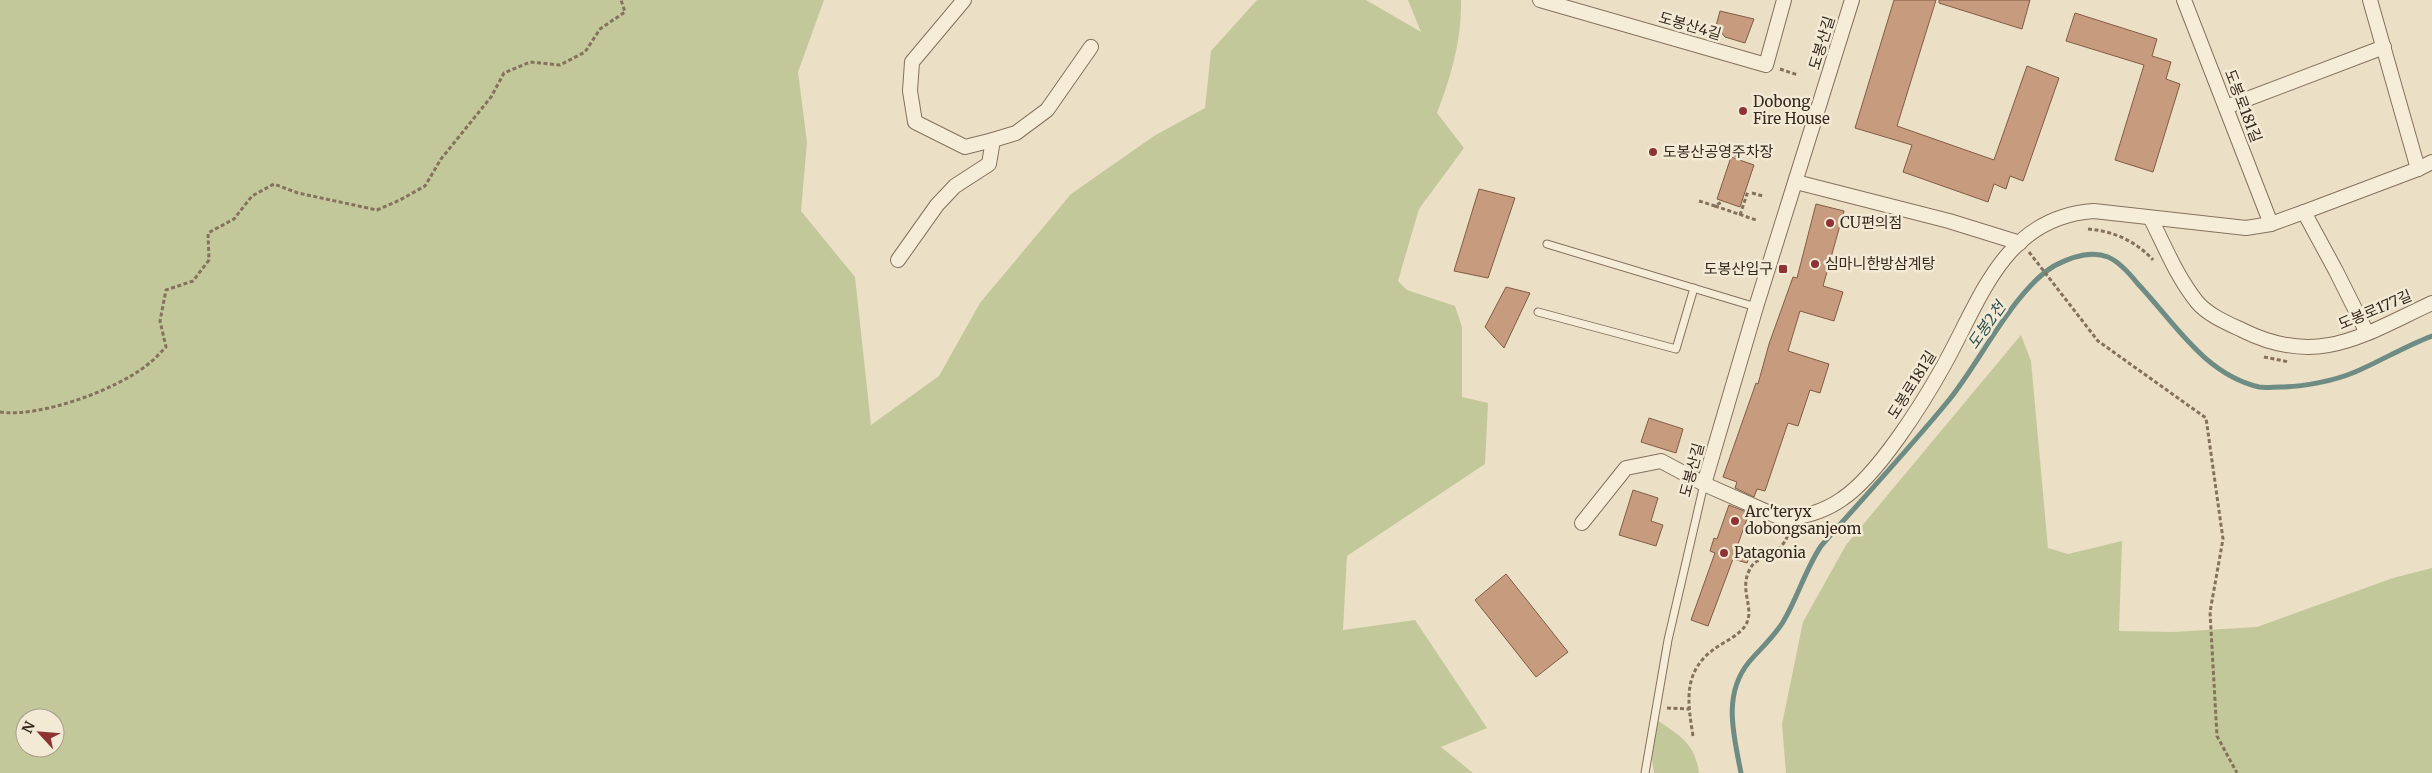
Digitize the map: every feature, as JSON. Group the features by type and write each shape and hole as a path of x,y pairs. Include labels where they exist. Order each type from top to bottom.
{"street":[{"path":"964,0 912,62 910,91 915,122 964,147 1016,133 1047,110 1091,47"},
{"name":"도봉산4길","path":"1540,0 1584,6 1766,65 1781,1"},
{"name":"도봉산길","path":"1704,484 1756,307 1852,0"},
{"name":"도봉로181길","path":"2184,0 2271,224"},
{"path":"2370,0 2418,169"},
{"path":"2226,107 2384,47"},
{"path":"898,260 937,205 955,186 989,164 993,140"},
{"name":"도봉로181길","path":"1582,523 1626,468 1661,461 1704,484 1781,518 1790,518 1815,512 1834,504 1850,493 1906,426 1946,363 1982,289 1999,265 2024,247 2038,228 2083,212 2094,211 2232,228 2271,224 2418,169 2432,162"},
{"path":"1796,182 1949,221 2024,247"},
{"path":"2304,212 2367,333"},
{"name":"도봉로177길","path":"2151,219 2177,271 2197,302 2227,323 2274,344 2302,348 2340,343 2367,333 2432,303"}],"lane":[{"path":"1547,244 1756,307"},
{"path":"1538,312 1676,349 1694,288"},
{"name":"도봉산길","path":"1646,773 1656,707 1674,616 1704,484"}],"path":[{"path":"0,412 14,414 40,410 95,394 146,366 166,347 160,321 166,290 192,281 210,260 208,233 234,219 252,196 274,184 298,193 377,210 425,186 441,159 491,97 504,73 530,62 560,65 585,52 600,29 624,12 621,0"},
{"path":"1719,144 1732,149 1737,159"},
{"path":"1740,215 1750,192 1763,196"},
{"path":"1699,200 1756,220"},
{"path":"1716,206 1723,201"},
{"path":"2024,247 2098,341 2206,418 2223,539 2210,612 2217,736 2237,773"},
{"path":"1656,707 1689,709"}],"green space":[{"path":"0,0 824,0 798,72 807,142 801,211 855,277 871,425 939,376 980,303 1071,194 1154,136 1205,108 1211,51 1257,0 1366,0 1421,32 1408,0 1461,0 1460,29 1455,58 1437,113 1464,148 1419,209 1398,281 1407,290 1455,306 1462,327 1462,397 1488,403 1485,464 1347,556 1343,630 1415,620 1487,728 1441,747 1473,773 0,773"},
{"path":"2021,335 2031,361 2048,548 2068,554 2122,541 2119,631 2172,632 2257,627 2393,578 2432,568 2432,773 1786,773 1782,724 1803,622 1846,545"},
{"path":"1657,720 1679,736 1690,747 1699,773 1654,773 1652,759"}],"building":[{"path":"1894,0 1936,0 1897,126 1994,160 2027,66 2059,78 2023,181 2010,176 2006,189 1994,184 1988,202 1903,172 1912,145 1855,128"},
{"path":"1939,0 2030,0 2022,29 1939,3"},
{"path":"1720,11 1754,19 1745,43 1725,37 1716,26"},
{"path":"2075,13 2157,39 2152,56 2171,62 2166,79 2180,84 2153,172 2115,160 2144,65 2066,41"},
{"path":"1731,157 1754,165 1740,207 1717,199"},
{"path":"1479,189 1515,198 1488,278 1454,271"},
{"path":"1816,204 1844,211 1823,286 1843,292 1834,321 1800,311 1788,351 1829,364 1820,393 1810,390 1798,426 1788,423 1765,491 1757,489 1754,497 1735,488 1737,482 1723,477 1756,383 1758,384 1769,344 1793,277 1797,278"},
{"path":"1506,287 1530,293 1504,348 1485,327"},
{"path":"1649,418 1683,429 1676,453 1641,442"},
{"path":"1633,490 1658,498 1651,521 1663,525 1656,546 1619,535"},
{"path":"1729,505 1749,513 1737,547 1751,553 1747,563 1733,559 1708,626 1691,620 1715,553 1710,551 1714,538 1717,539"},
{"path":"1506,574 1568,652 1536,677 1475,600"}],"waterway":[{"name":"도봉2천","path":"1741,773 1733,730 1733,702 1735,688 1749,662 1783,622 1810,564 1821,546 1949,400 2011,309 2025,292 2039,277 2054,266 2066,260 2094,254 2112,259 2128,272 2206,359 2222,371 2259,387 2298,386 2338,378 2365,368 2432,336"}],"place":[{"name":"Dobong Fire House","path":"1743,111"},
{"name":"도봉산공영주차장","path":"1653,152"},
{"name":"CU편의점","path":"1830,223"},
{"name":"심마니한방삼계탕","path":"1815,264"},
{"name":"도봉산입구","path":"1783,269"},
{"name":"Arc'teryx dobongsanjeom","path":"1735,521"},
{"name":"Patagonia","path":"1724,553"}]}
